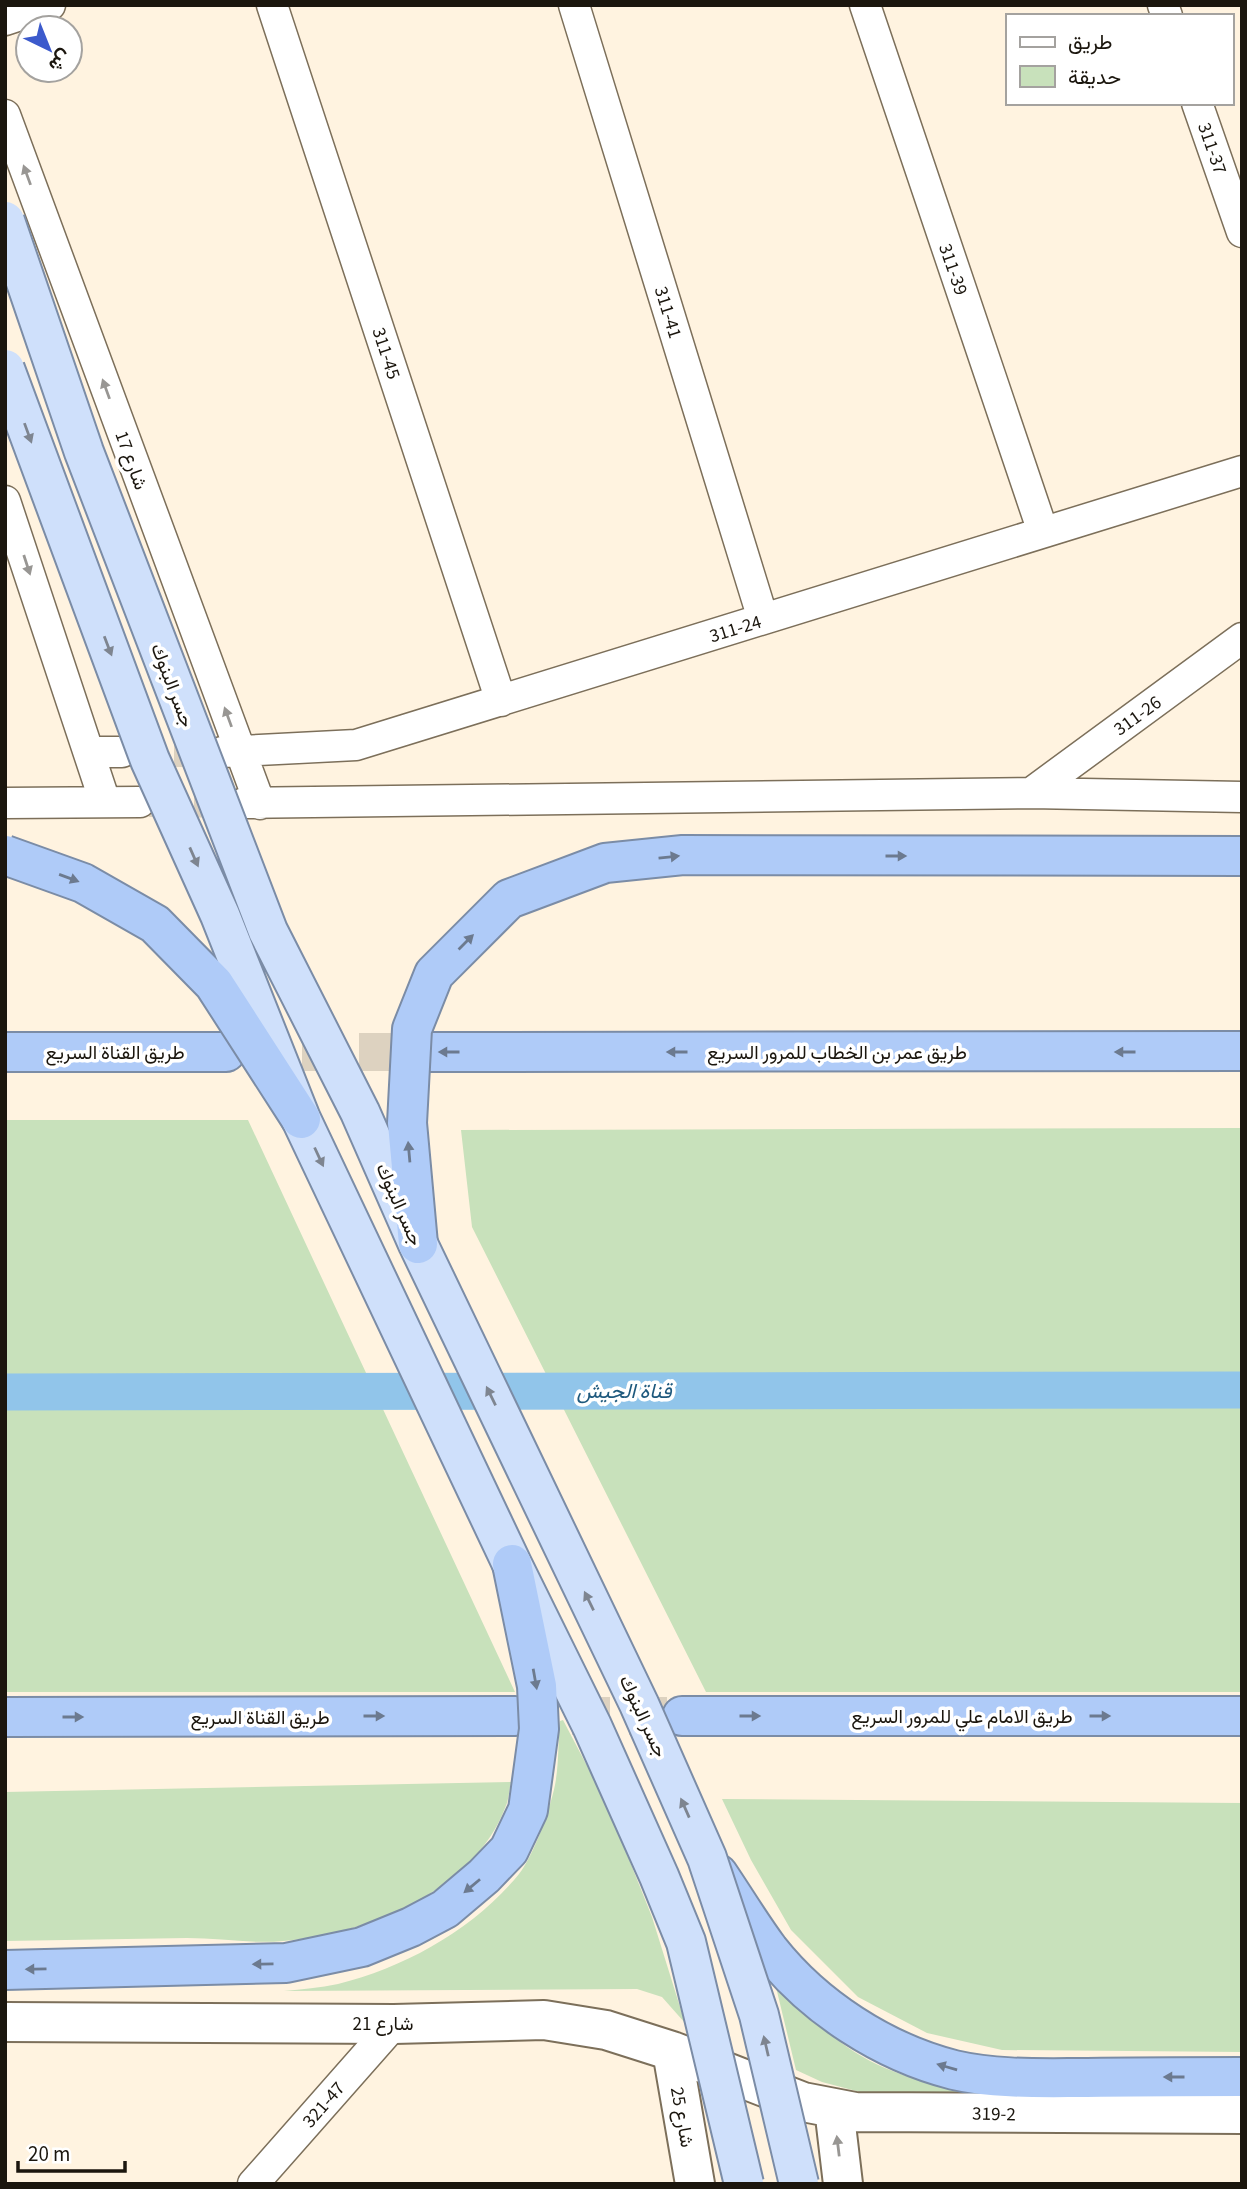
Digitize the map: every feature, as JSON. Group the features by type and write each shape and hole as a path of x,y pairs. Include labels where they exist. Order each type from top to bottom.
{"highway":[{"path":"5,855 83,883 155,924 214,984 301,1119"},
{"path":"418,1244 407,1123 412,1029 434,974 509,899 605,863 683,855 1242,856"},
{"name":"طريق عمر بن الخطاب للمرور السريع","path":"431,1052 1164,1052 1242,1049"},
{"name":"طريق القناة السريع","path":"5,1052 226,1052"},
{"path":"5,1970 286,1963 362,1947 411,1927 445,1909 484,1876 509,1850 528,1810 539,1729 537,1697 512,1564"},
{"name":"طريق القناة السريع","path":"5,1717 515,1716"},
{"name":"طريق الامام علي للمرور السريع","path":"682,1716 1242,1716"},
{"path":"707,1858 770,1951 805,1987 838,2015 874,2038 913,2057 954,2070 997,2077 1242,2077"}],"main road":[{"name":"جسر البنوك","path":"5,221 84,452 268,931 360,1112 418,1244 639,1704 707,1858 759,2015 799,2184"},
{"path":"5,369 150,760 220,915 301,1119 512,1564 592,1726 686,1942 744,2184"}],"street":[{"path":"5,20 50,5"},
{"name":"311-45","path":"272,5 501,701"},
{"name":"311-41","path":"574,5 763,619"},
{"name":"311-39","path":"865,5 1043,532"},
{"name":"311-37","path":"1198,105 1242,232"},
{"name":"شارع 17","path":"5,115 231,752 252,804 1031,793"},
{"name":"311-24","path":"231,752 356,746 1242,471"},
{"path":"5,501 105,802"},
{"name":"311-26","path":"1031,793 1242,638"},
{"path":"89,752 122,752"},
{"path":"1031,793 1242,797"},
{"path":"5,803 140,802"},
{"name":"شارع 21","path":"5,2022 394,2024 544,2020 606,2030 672,2051 751,2082"},
{"name":"321-47","path":"253,2184 394,2024"},
{"name":"شارع 25","path":"672,2051 695,2184"},
{"name":"319-2","path":"751,2082 803,2102 855,2112 1242,2114"},
{"path":"834,2108 843,2184"}],"green space":[{"path":"5,1120 248,1120 515,1692 5,1692"},
{"path":"1242,1128 1242,1692 706,1692 472,1227 461,1130"},
{"path":"563,1720 607,1804 652,1917 685,2023 662,1997 637,1989 284,1991 338,1984 389,1967 437,1943 481,1912 501,1894 525,1866 545,1819 555,1785 560,1721"},
{"path":"511,1782 506,1805 490,1838 468,1863 443,1885 413,1903 348,1929 315,1937 271,1942 187,1938 5,1941 5,1792"},
{"path":"722,1799 1242,1803 1242,2052 1002,2050 927,2033 858,1997 791,1930 751,1860"},
{"path":"775,1983 826,2031 854,2052 908,2077 978,2094 864,2093 822,2082 796,2070"}],"waterway":[{"name":"قناة الجيش","path":"5,1392 1242,1390"}],"tunnel":[{"path":"129,752 219,752"},
{"path":"149,802 240,803"},
{"path":"245,1052 431,1052"},
{"path":"515,1716 677,1716"}]}
